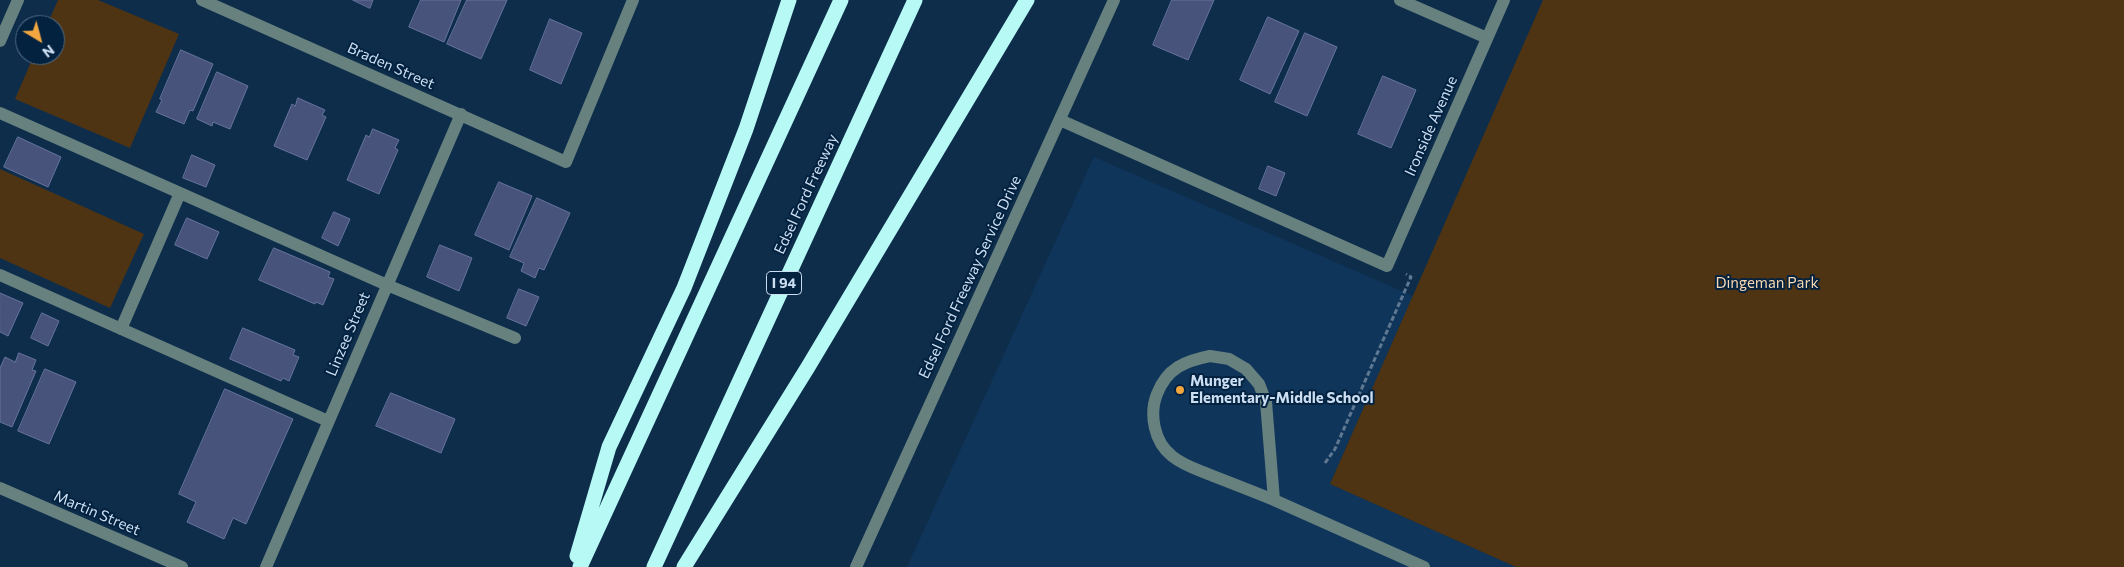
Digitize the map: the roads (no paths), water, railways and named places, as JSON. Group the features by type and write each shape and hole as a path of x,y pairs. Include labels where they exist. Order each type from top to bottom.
{"highway":[{"path":"574,567 609,446 684,288 746,129 789,0"},
{"path":"580,567 841,0"},
{"name":"Edsel Ford Freeway","path":"654,567 915,0"},
{"path":"684,567 808,367 1027,0"}],"street":[{"path":"0,42 18,0"},
{"name":"Braden Street","path":"202,0 566,162 633,0"},
{"name":"Edsel Ford Freeway Service Drive","path":"856,567 1114,0"},
{"path":"1400,0 1487,38"},
{"name":"Ironside Avenue","path":"1060,120 1388,266 1504,0"},
{"path":"0,113 387,284 515,338"},
{"name":"Linzee Street","path":"266,567 461,114"},
{"path":"121,329 180,193"},
{"path":"0,275 328,421"},
{"path":"1274,500 1266,402 1259,384 1246,369 1229,360 1210,356 1190,360 1173,369 1160,385 1154,403 1153,423 1160,441 1170,455 1185,465 1274,500 1424,567"},
{"name":"Martin Street","path":"0,488 182,567"}],"place":[{"name":"Munger Elementary-Middle School","path":"1180,390"}],"park label":[{"name":"Dingeman Park","path":"1767,283"}]}
